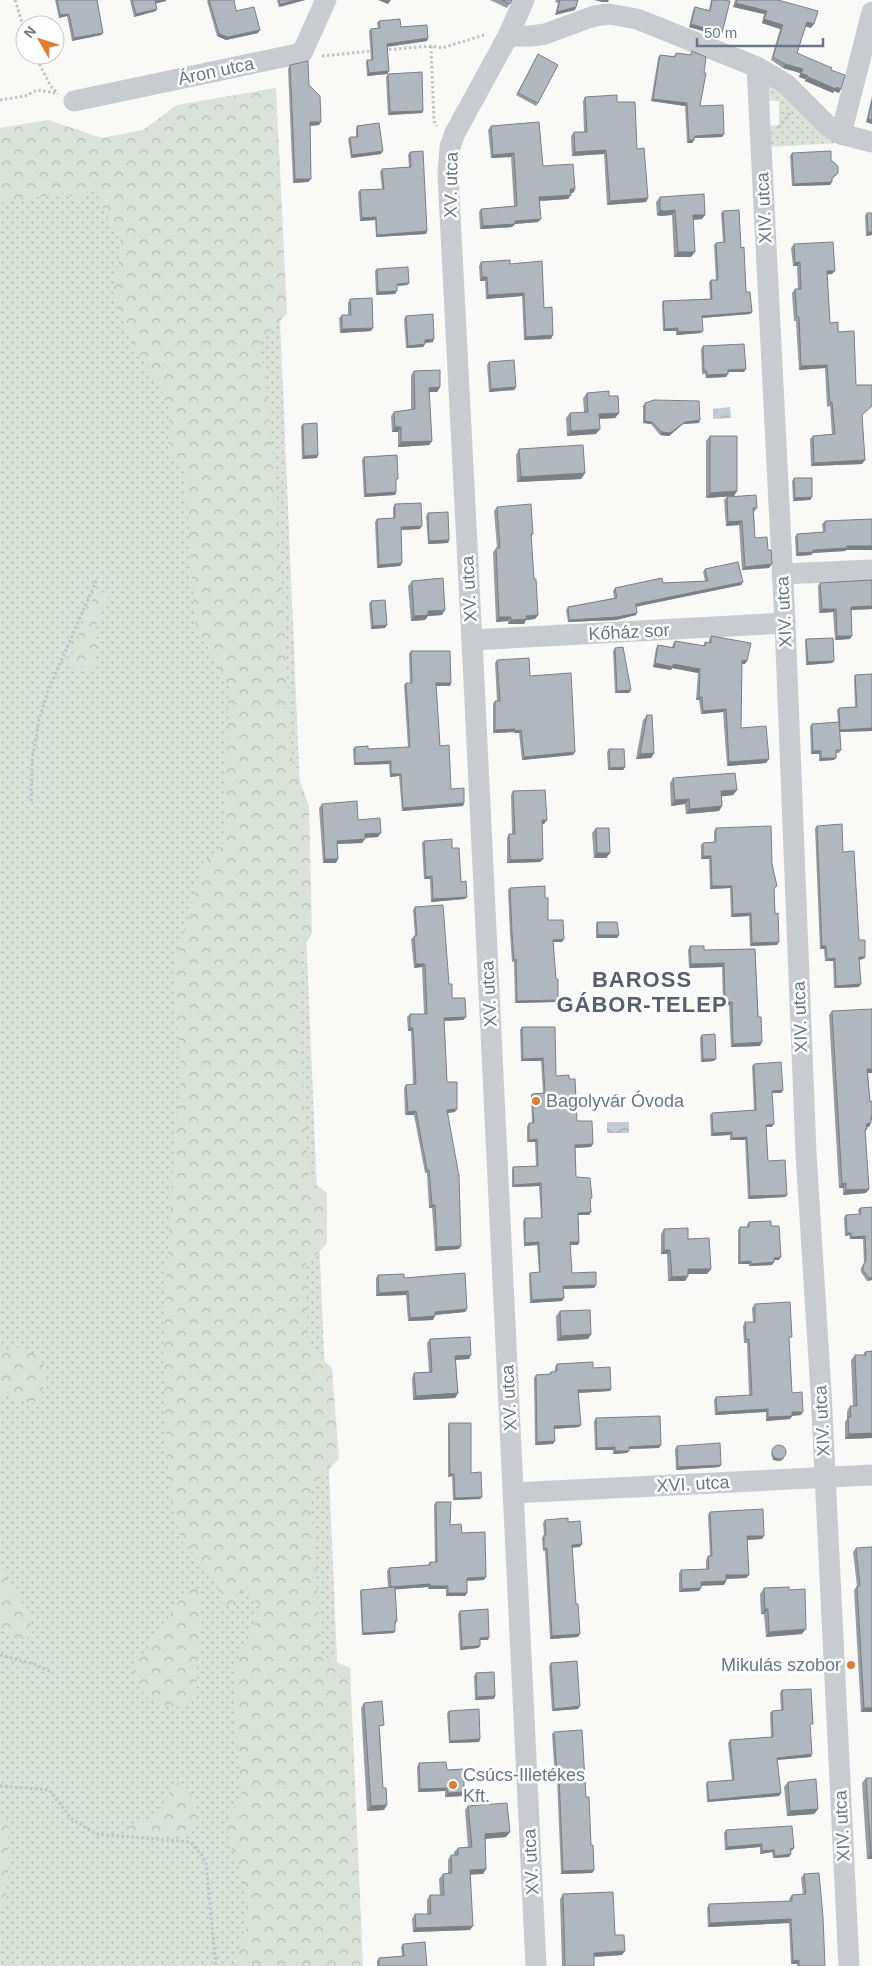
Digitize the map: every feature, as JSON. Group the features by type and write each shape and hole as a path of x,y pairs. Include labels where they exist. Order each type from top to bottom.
{"street":[{"path":"302,54 326,0"},
{"name":"XV. utca","path":"524,0 508,36 455,133 450,147 448,174 536,1966"},
{"path":"841,134 872,12"},
{"path":"508,36 545,34 594,16 621,15 757,67 786,84 802,98 820,120 841,134 872,142"},
{"name":"Áron utca","path":"65,97 302,54"},
{"name":"XIV. utca","path":"757,67 785,624 806,1153 821,1392 849,1966"},
{"path":"782,574 872,570"},
{"name":"Kőház sor","path":"472,640 785,624"},
{"name":"XVI. utca","path":"513,1493 872,1475"}],"path":[{"path":"15,0 20,15"},
{"path":"302,54 311,57 432,46 442,48 504,29 508,36"},
{"path":"432,46 434,121 450,147"},
{"path":"39,65 45,78 65,97"},
{"path":"0,100 25,96 37,90 65,97"},
{"path":"31,801 32,761 39,720 48,691 97,579"},
{"path":"0,1655 38,1665 53,1673"},
{"path":"0,1786 48,1790 72,1819 96,1834 190,1842 206,1863 216,1966"}],"green space":[{"path":"766,81 839,143 768,147 766,126 779,125 779,101 766,101"},
{"path":"276,88 287,313 259,344 265,374 277,496 292,762 309,805 312,933 299,955 300,1038 309,1179 327,1193 327,1244 306,1264 308,1345 332,1368 339,1459 310,1487 322,1656 350,1668 363,1966 234,1966 247,1927 245,1886 224,1826 242,1793 236,1730 236,1664 254,1626 259,1607 245,1585 236,1606 223,1606 217,1584 202,1563 181,1541 169,1491 163,1359 170,1207 181,1073 173,970 203,863 222,846 225,817 229,686 195,624 185,474 168,455 170,412 159,385 139,354 112,299 122,244 94,191 76,199 65,193 0,203 0,128 48,120 102,138 143,130 177,105"},
{"path":"271,109 350,1966 0,1966 0,166"},
{"path":"101,589 109,594 96,625 97,643 94,664 88,669 76,672 68,665 91,602"},
{"path":"22,1347 38,1357 47,1370 41,1396 33,1403 12,1399 6,1393 0,1396 0,1353 6,1349"},
{"path":"0,1568 4,1571 12,1590 21,1600 28,1615 33,1632 25,1640 9,1636 0,1629"},
{"path":"188,1589 201,1589 196,1691 189,1702 175,1706 164,1705 148,1698 142,1691 137,1684 134,1666 137,1657 146,1655 150,1639 161,1631 175,1606"},
{"path":"180,1782 196,1803 196,1830 187,1835 128,1833 127,1827 149,1819 165,1802 174,1783"},
{"path":"0,1815 8,1824 8,1882 4,1904 0,1911"}],"water":[{"path":"730,407 731,418 713,419 713,409"},
{"path":"607,1122 629,1122 629,1133 607,1133"}],"building":[{"path":"57,0 97,0 103,33 74,38 69,14 60,15"},
{"path":"132,0 161,0 155,1 157,9 136,14"},
{"path":"209,0 234,0 236,11 254,7 260,30 228,37 219,34"},
{"path":"279,0 297,0 280,4"},
{"path":"502,0 512,0 510,4"},
{"path":"560,0 578,0 576,7 557,12"},
{"path":"712,0 730,1 722,33 691,24 695,7 710,11"},
{"path":"737,0 778,0 818,11 814,24 807,22 797,53 845,75 841,89 837,87 836,89 808,77 801,73 803,69 785,64 773,57 783,25 764,19 767,11 736,3"},
{"path":"400,19 401,27 427,25 428,38 387,44 389,71 369,73 367,60 373,60 371,29 380,28 379,21"},
{"path":"692,51 706,57 704,73 706,73 700,106 723,105 724,134 695,136 694,140 689,140 687,103 653,99 660,55 675,57 676,53 691,55"},
{"path":"538,54 558,65 538,103 518,93"},
{"path":"308,61 309,85 320,96 321,122 310,122 311,179 295,179 290,65"},
{"path":"422,72 423,111 390,112 388,74"},
{"path":"617,95 617,102 635,102 637,149 644,148 648,198 610,201 606,150 575,152 574,132 587,132 585,97"},
{"path":"872,101 872,120 868,119"},
{"path":"539,122 543,166 573,164 575,189 570,189 571,195 539,197 541,219 515,221 515,224 483,226 481,209 517,206 514,153 493,155 491,126"},
{"path":"379,123 383,151 352,155 350,137 358,137 357,126"},
{"path":"423,151 427,231 377,235 376,217 362,218 360,190 384,189 382,169 411,167 410,152"},
{"path":"831,151 831,160 838,166 838,173 832,178 832,182 794,184 792,153"},
{"path":"704,194 705,215 693,215 695,252 678,252 675,210 660,210 660,197"},
{"path":"739,210 741,248 744,247 746,292 750,292 752,312 702,316 703,331 678,332 678,328 665,329 663,301 712,299 711,280 718,280 716,243 725,242 723,211"},
{"path":"867,213 872,213 872,232 868,232"},
{"path":"833,242 835,271 827,271 830,323 838,322 838,332 854,331 856,385 872,385 872,406 862,415 865,460 814,463 813,436 835,434 827,365 801,366 799,317 797,317 795,289 801,289 800,262 795,263 794,244"},
{"path":"510,260 510,264 542,261 544,308 552,307 553,335 526,337 524,293 488,295 487,277 482,277 481,262"},
{"path":"408,267 409,283 397,284 397,291 378,292 377,269"},
{"path":"372,298 373,328 342,329 342,315 351,315 350,299"},
{"path":"433,314 434,339 425,340 425,344 408,346 406,316"},
{"path":"744,344 746,369 728,370 728,374 707,375 707,371 704,371 703,346"},
{"path":"514,360 516,387 491,389 489,362"},
{"path":"440,370 440,387 429,388 432,441 401,442 401,427 395,427 394,412 415,409 414,371"},
{"path":"609,391 609,396 618,396 619,413 599,414 600,429 571,431 570,413 588,412 587,393"},
{"path":"654,400 699,401 700,420 685,422 670,433 662,432 652,422 645,421 645,403"},
{"path":"317,423 318,455 304,456 303,424"},
{"path":"710,436 737,436 737,491 710,493"},
{"path":"583,445 585,473 521,477 519,449"},
{"path":"397,455 398,479 396,479 396,492 366,494 364,457"},
{"path":"794,478 812,478 812,497 795,498"},
{"path":"756,495 757,508 753,508 755,538 767,537 768,550 771,550 772,564 745,567 742,521 728,522 727,497"},
{"path":"421,503 422,526 401,527 402,563 379,565 377,519 395,518 395,504"},
{"path":"531,504 533,534 531,534 538,615 526,616 527,619 511,620 511,617 499,617 496,548 500,548 497,507"},
{"path":"448,512 449,540 429,541 428,513"},
{"path":"872,519 872,546 847,546 847,548 798,553 797,534 825,532 825,521"},
{"path":"738,562 743,582 636,604 637,613 617,617 569,620 568,607 617,598 615,588 662,578 663,583 708,581 705,569"},
{"path":"443,578 445,610 428,611 428,615 414,616 412,581"},
{"path":"872,580 872,606 851,607 852,636 837,636 836,609 822,609 820,583"},
{"path":"385,600 387,625 373,626 371,601"},
{"path":"711,636 751,643 747,661 742,660 741,728 766,726 769,759 729,762 726,709 703,711 702,697 699,697 700,669 673,664 673,667 655,663 658,645 674,648 675,641 705,646 705,642 711,643"},
{"path":"833,638 834,661 808,662 806,639"},
{"path":"623,647 631,690 617,691 615,648"},
{"path":"411,651 450,651 451,683 436,683 440,746 449,745 451,789 464,788 464,803 403,808 401,774 391,774 391,761 355,763 355,747 368,746 368,749 410,747 406,683 412,683"},
{"path":"529,658 530,676 571,673 575,752 524,757 521,730 495,730 495,701 500,701 497,660"},
{"path":"872,674 872,728 840,730 839,708 857,707 855,675"},
{"path":"647,715 652,715 654,753 640,754"},
{"path":"839,722 841,750 836,750 836,758 821,758 821,751 813,751 812,724"},
{"path":"609,749 624,749 625,767 610,768"},
{"path":"735,773 737,790 721,791 722,806 690,809 689,799 675,800 673,778"},
{"path":"545,790 547,820 542,820 543,859 510,860 509,834 515,834 513,791"},
{"path":"357,801 358,820 380,818 381,833 365,834 365,839 337,841 338,859 325,859 322,804"},
{"path":"842,824 843,852 854,851 859,940 865,940 865,957 859,957 861,984 836,986 835,958 827,959 826,946 822,946 817,826"},
{"path":"771,826 772,864 777,886 774,889 775,914 778,913 779,942 752,943 751,913 733,914 732,886 712,886 711,856 703,856 703,843 716,842 716,828"},
{"path":"596,828 609,828 610,853 597,853"},
{"path":"452,839 452,848 459,848 461,882 466,881 467,897 433,899 432,876 426,877 424,841"},
{"path":"545,886 545,898 548,898 548,920 563,920 564,939 553,940 556,979 558,979 558,1000 517,1001 516,959 514,960 510,888"},
{"path":"443,905 449,984 452,984 452,998 465,998 466,1017 444,1018 447,1082 457,1082 457,1109 447,1110 459,1176 461,1246 437,1247 435,1205 432,1205 429,1170 427,1170 416,1111 408,1112 406,1085 416,1084 413,1028 410,1028 410,1014 427,1014 425,964 416,964 414,936 417,936 415,907"},
{"path":"597,922 617,922 619,935 598,935"},
{"path":"690,946 704,946 704,950 755,949 758,1017 761,1017 762,1042 733,1044 732,1002 725,1002 724,963 691,964"},
{"path":"872,1009 872,1069 867,1069 870,1102 872,1101 872,1116 871,1123 866,1124 867,1129 865,1129 869,1189 846,1190 846,1183 842,1184 832,1011"},
{"path":"522,1027 555,1027 556,1076 569,1075 569,1079 575,1079 577,1121 592,1121 593,1144 575,1145 576,1177 590,1178 591,1212 578,1213 579,1242 570,1242 572,1273 596,1272 596,1285 563,1286 564,1298 532,1300 530,1273 540,1272 539,1242 525,1243 525,1218 542,1218 541,1183 514,1185 513,1167 538,1166 537,1139 529,1140 529,1123 534,1123 532,1094 545,1093 543,1058 523,1059"},
{"path":"715,1034 716,1059 703,1059 702,1035"},
{"path":"781,1062 783,1090 772,1091 774,1124 766,1125 768,1161 785,1160 787,1195 750,1196 747,1137 732,1138 732,1132 713,1133 712,1113 756,1110 754,1064"},
{"path":"872,1207 872,1278 869,1278 863,1270 866,1260 865,1236 851,1237 851,1233 847,1233 846,1215 861,1214 860,1208"},
{"path":"771,1221 771,1226 779,1226 781,1257 774,1258 774,1262 751,1264 751,1261 740,1262 740,1227 749,1227 749,1222"},
{"path":"688,1228 688,1239 709,1238 711,1269 688,1269 688,1276 672,1277 670,1250 664,1250 664,1229"},
{"path":"465,1273 467,1309 435,1312 435,1316 410,1318 408,1291 379,1293 378,1275 404,1274 404,1278"},
{"path":"790,1302 792,1337 789,1337 792,1393 802,1392 803,1412 792,1412 792,1416 768,1417 768,1409 717,1412 716,1397 752,1395 749,1339 746,1340 745,1322 755,1322 755,1304"},
{"path":"590,1310 591,1334 561,1336 560,1311"},
{"path":"470,1337 471,1355 455,1356 458,1393 416,1396 414,1373 432,1372 430,1339"},
{"path":"872,1351 872,1433 849,1434 848,1417 851,1417 850,1406 857,1406 855,1355 866,1355 865,1352"},
{"path":"593,1362 593,1368 610,1367 611,1389 578,1390 581,1425 554,1426 555,1441 537,1442 536,1375 551,1374 551,1372 557,1371 557,1364"},
{"path":"660,1416 661,1445 629,1447 629,1451 615,1451 615,1447 597,1448 596,1418"},
{"path":"449,1423 471,1423 471,1473 481,1472 482,1497 455,1498 454,1474 450,1474"},
{"path":"720,1443 721,1465 678,1467 677,1446"},
{"path":"779,1445 784,1447 786,1452 784,1457 779,1459 774,1457 772,1452 774,1447"},
{"path":"436,1502 451,1502 450,1525 461,1524 462,1533 485,1532 486,1577 467,1578 467,1593 448,1593 448,1586 430,1586 430,1584 391,1587 389,1568 430,1565 430,1562 437,1562"},
{"path":"763,1509 764,1536 747,1536 749,1575 726,1575 726,1581 701,1582 701,1588 682,1589 681,1570 709,1569 708,1556 712,1556 710,1512"},
{"path":"568,1518 568,1522 580,1521 582,1544 572,1545 580,1634 552,1636 547,1548 544,1549 544,1535 546,1535 545,1520"},
{"path":"872,1547 872,1708 864,1708 857,1586 860,1586 856,1548"},
{"path":"395,1587 397,1621 395,1621 395,1631 363,1633 361,1590"},
{"path":"789,1587 789,1590 805,1589 806,1629 769,1632 768,1609 765,1609 764,1588"},
{"path":"488,1609 489,1637 480,1638 480,1646 462,1647 460,1611"},
{"path":"577,1661 580,1706 554,1709 551,1663"},
{"path":"494,1672 495,1696 477,1697 476,1673"},
{"path":"811,1689 813,1724 810,1724 812,1754 777,1758 781,1793 709,1800 707,1782 734,1780 730,1740 773,1737 772,1711 783,1710 782,1690"},
{"path":"382,1701 384,1725 379,1726 383,1788 386,1788 387,1805 371,1806 364,1703"},
{"path":"479,1709 480,1739 450,1741 449,1711"},
{"path":"582,1730 586,1797 589,1797 594,1870 563,1871 559,1775 557,1775 554,1732"},
{"path":"446,1762 447,1770 464,1769 464,1792 448,1793 447,1788 420,1789 419,1763"},
{"path":"866,1778 872,1778 872,1854 871,1854"},
{"path":"816,1779 818,1809 790,1811 788,1782"},
{"path":"507,1803 510,1832 485,1834 486,1869 470,1870 473,1926 416,1928 415,1914 431,1914 430,1895 444,1895 443,1874 452,1873 451,1855 458,1855 458,1848 472,1847 468,1806"},
{"path":"792,1826 794,1848 790,1849 791,1854 775,1856 774,1850 762,1851 762,1844 727,1847 726,1830"},
{"path":"819,1873 825,1966 799,1966 799,1960 793,1961 791,1919 710,1923 709,1904 792,1901 792,1895 806,1894 804,1874"},
{"path":"613,1892 615,1935 624,1935 625,1951 594,1953 594,1966 565,1966 563,1894"},
{"path":"425,1942 427,1966 379,1966 379,1958 404,1956 403,1944"}],"place":[{"name":"Bagolyvár Óvoda","path":"536,1101"},
{"name":"Mikulás szobor","path":"851,1665"},
{"name":"Csúcs-Illetékes Kft.","path":"453,1785"}],"district":[{"name":"BAROSS GÁBOR-TELEP","path":"642,992"}]}
